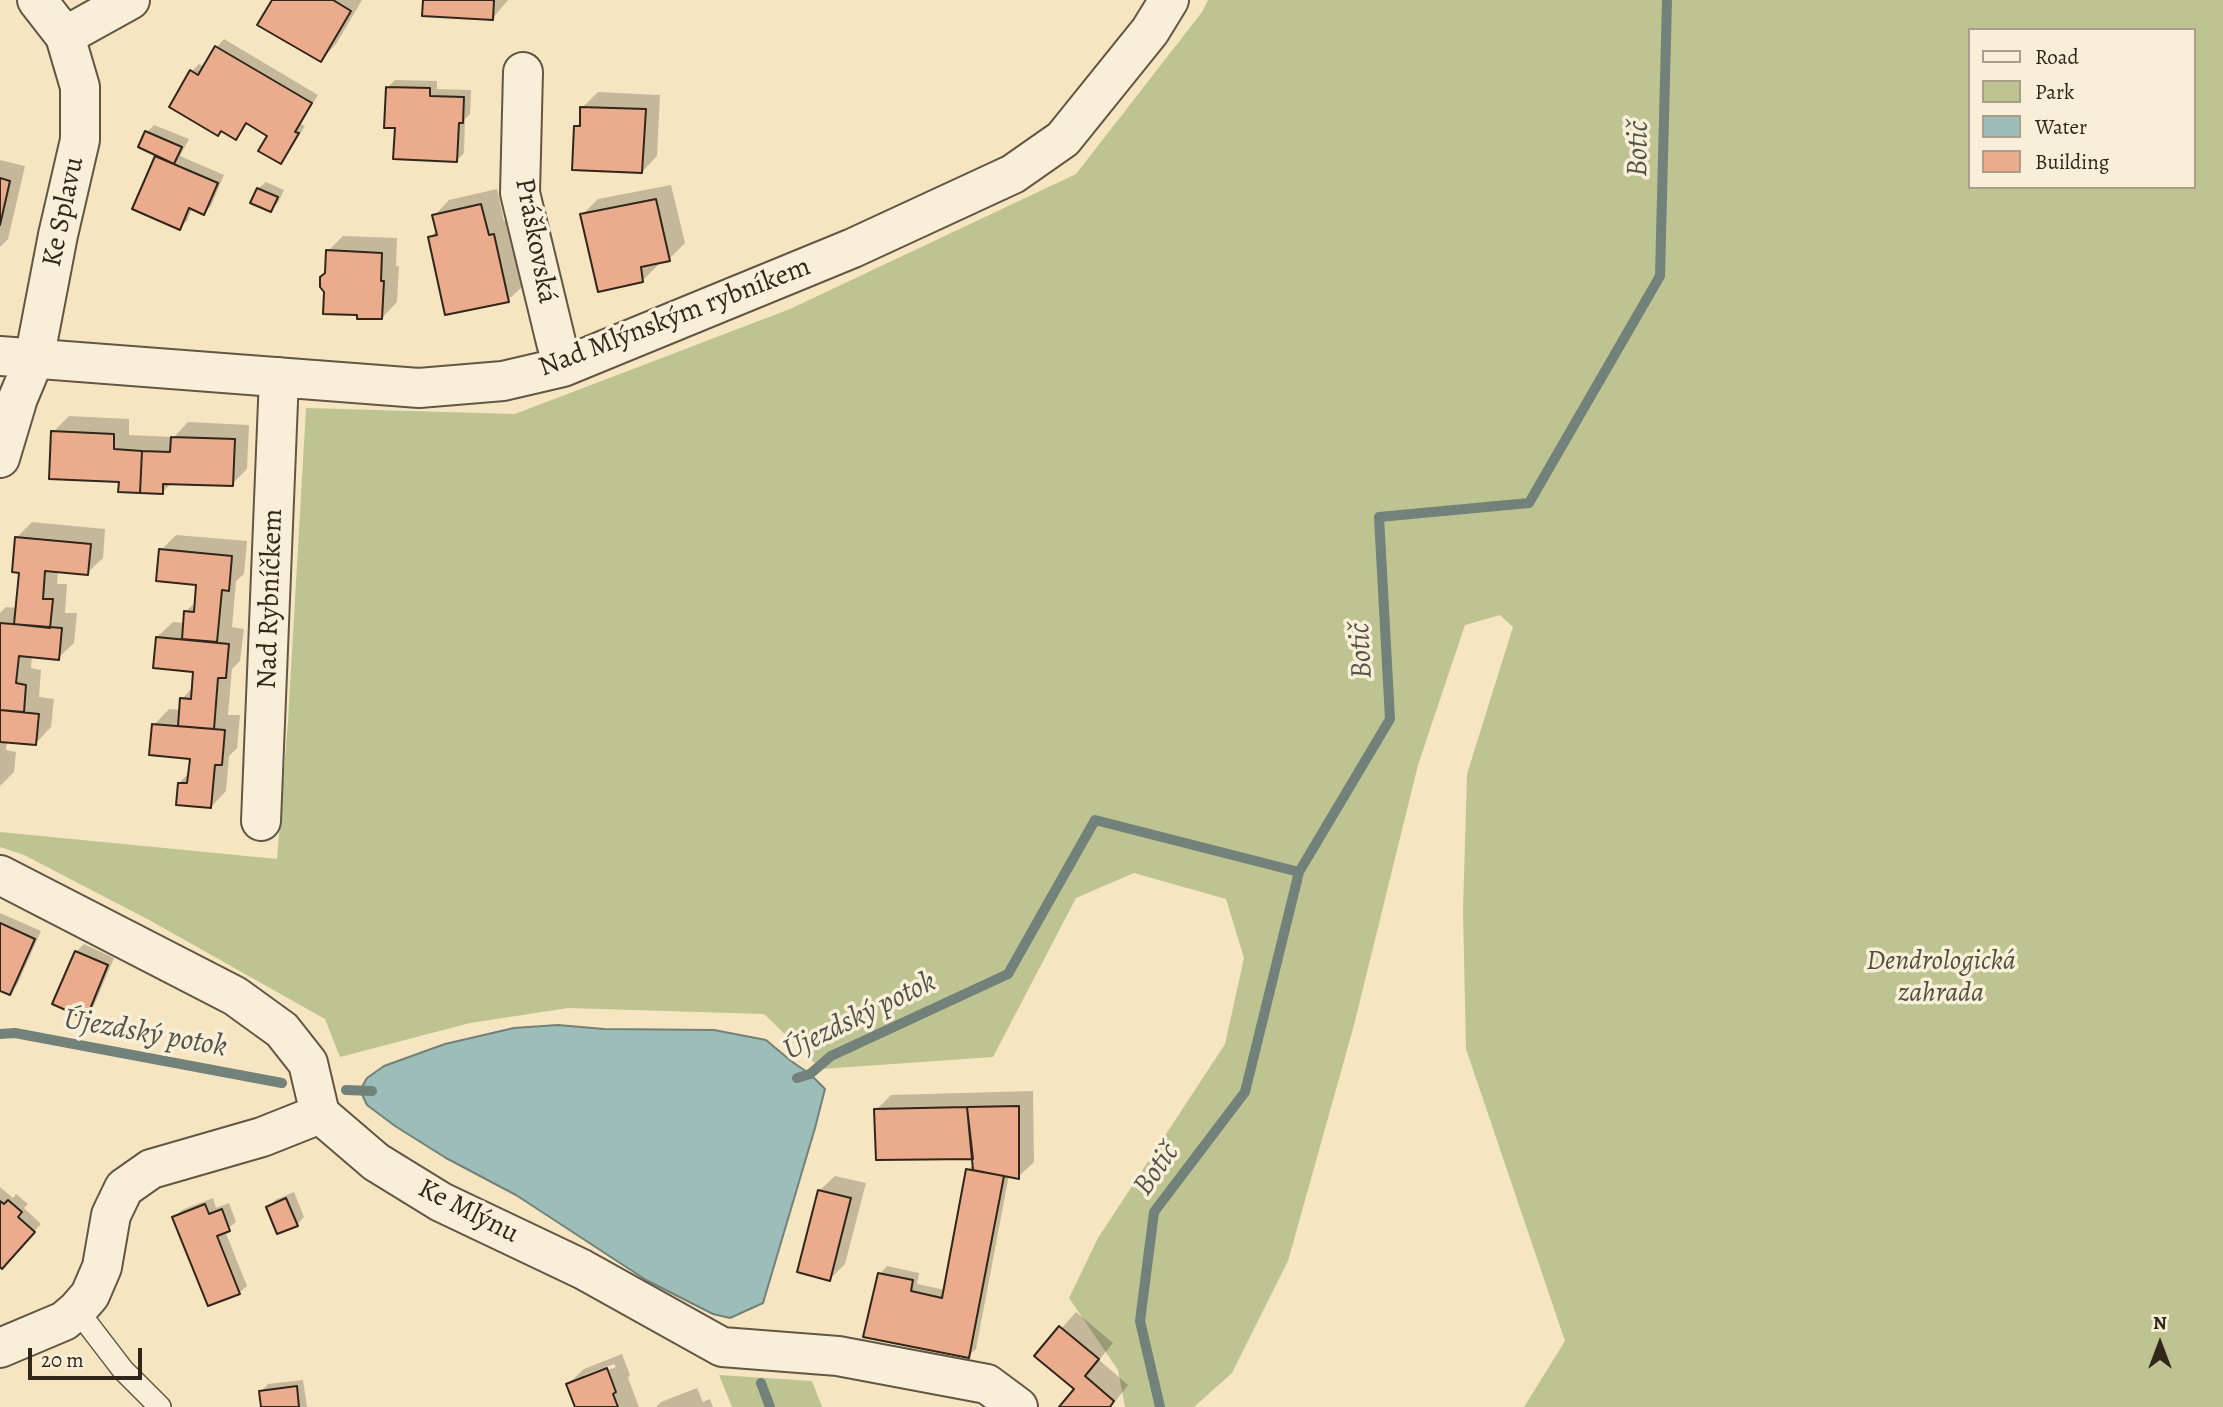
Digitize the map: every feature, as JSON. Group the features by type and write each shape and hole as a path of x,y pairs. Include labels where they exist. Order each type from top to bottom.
{"street":[{"path":"37,0 65,36 130,0"},
{"name":"Nad Mlýnským rybníkem","path":"17,358 419,388 503,381 563,367 853,248 1013,174 1063,139 1150,31 1168,0"},
{"name":"Ke Splavu","path":"0,457 18,398 17,358 58,235 80,140 80,87 65,36"},
{"name":"Práškovská","path":"523,72 520,193 563,367"},
{"name":"Nad Rybníčkem","path":"261,821 279,377"},
{"path":"0,876 235,996 282,1030 308,1063 320,1114 262,1137 151,1169 124,1188 111,1215 102,1267 90,1295 64,1321 0,1348"},
{"name":"Ke Mlýnu","path":"320,1114 376,1162 442,1202 582,1269 723,1347 838,1356 987,1384 1018,1407"}],"lane":[{"path":"77,1310 123,1370 160,1407"}],"green space":[{"name":"Dendrologická zahrada","path":"1208,0 2223,0 2223,1407 1524,1407 1565,1341 1466,1049 1463,910 1467,774 1513,627 1500,615 1465,625 1418,765 1354,1025 1288,1261 1232,1373 1194,1407 1125,1407 1118,1370 1069,1298 1098,1238 1225,1044 1244,958 1226,899 1134,873 1076,898 993,1057 821,1069 764,1014 568,1008 470,1023 340,1057 325,1019 151,921 24,855 0,847 0,832 277,859 288,721 306,408 515,414 790,309 1076,174 1202,12"},
{"path":"719,1375 812,1381 822,1407 732,1407"}],"water":[{"path":"558,1025 604,1029 714,1030 766,1040 825,1089 763,1303 730,1318 713,1314 646,1280 516,1195 446,1158 395,1126 367,1105 360,1090 367,1078 384,1066 445,1044 514,1028"}],"building":[{"path":"272,0 333,0 351,11 321,62 257,25"},
{"path":"423,0 494,0 493,20 422,16"},
{"path":"215,46 312,103 281,164 258,151 267,136 246,123 236,140 221,131 218,136 169,107 190,70 198,75"},
{"path":"386,87 430,88 430,96 464,97 463,123 459,123 457,162 393,159 395,128 384,128"},
{"path":"580,107 646,109 642,173 572,170 574,126 580,126"},
{"path":"145,131 182,147 174,164 138,147"},
{"path":"155,156 218,183 204,215 189,208 180,230 132,209"},
{"path":"0,178 10,181 0,225"},
{"path":"257,188 278,197 271,212 250,203"},
{"path":"656,199 670,261 641,267 643,282 598,292 580,214"},
{"path":"481,204 489,235 494,234 509,302 445,315 428,237 437,235 432,215"},
{"path":"326,250 382,253 382,319 357,319 357,315 323,314 324,292 320,287 320,277 325,273"},
{"path":"51,431 114,434 114,449 142,451 140,493 118,492 119,482 49,479"},
{"path":"171,437 235,439 233,486 163,484 163,494 140,493 142,451 170,452"},
{"path":"15,537 91,544 88,575 45,571 43,599 53,599 50,628 14,624 19,573 12,572"},
{"path":"159,549 232,556 229,591 222,590 217,642 182,639 184,611 194,612 196,585 156,581"},
{"path":"0,623 62,628 59,660 19,656 16,683 26,685 24,712 0,710"},
{"path":"156,637 229,644 226,678 218,678 214,729 178,726 180,698 191,699 193,672 153,668"},
{"path":"0,710 39,714 36,745 0,742"},
{"path":"152,724 225,730 222,765 215,765 211,808 176,805 178,783 187,783 190,759 149,755"},
{"path":"0,923 35,939 10,995 0,991"},
{"path":"75,951 108,965 86,1019 52,1004"},
{"path":"1019,1106 1019,1179 973,1170 967,1107"},
{"path":"967,1107 973,1159 876,1160 874,1109"},
{"path":"966,1169 1004,1176 969,1358 863,1337 878,1273 913,1280 911,1291 942,1298"},
{"path":"818,1190 851,1198 830,1281 797,1272"},
{"path":"286,1198 298,1226 277,1234 266,1207"},
{"path":"8,1200 22,1212 18,1217 35,1232 2,1269 0,1201 4,1204"},
{"path":"205,1204 209,1214 222,1209 230,1231 217,1236 240,1294 208,1306 172,1217"},
{"path":"1059,1326 1099,1359 1085,1376 1114,1401 1110,1407 1059,1407 1074,1389 1034,1356"},
{"path":"607,1368 616,1392 613,1394 618,1407 575,1407 566,1384"},
{"path":"297,1386 299,1407 261,1407 259,1391"}],"waterway":[{"name":"Botič","path":"1160,1407 1140,1321 1154,1212 1245,1092 1299,872 1390,719 1379,517 1529,503 1660,276 1667,0"},
{"name":"Újezdský potok","path":"797,1078 810,1074 831,1056 1008,974 1095,820 1299,872"},
{"name":"Újezdský potok","path":"0,1034 15,1033 282,1083"},
{"name":"Újezdský potok","path":"346,1090 372,1091"},
{"path":"761,1383 770,1407"}]}
